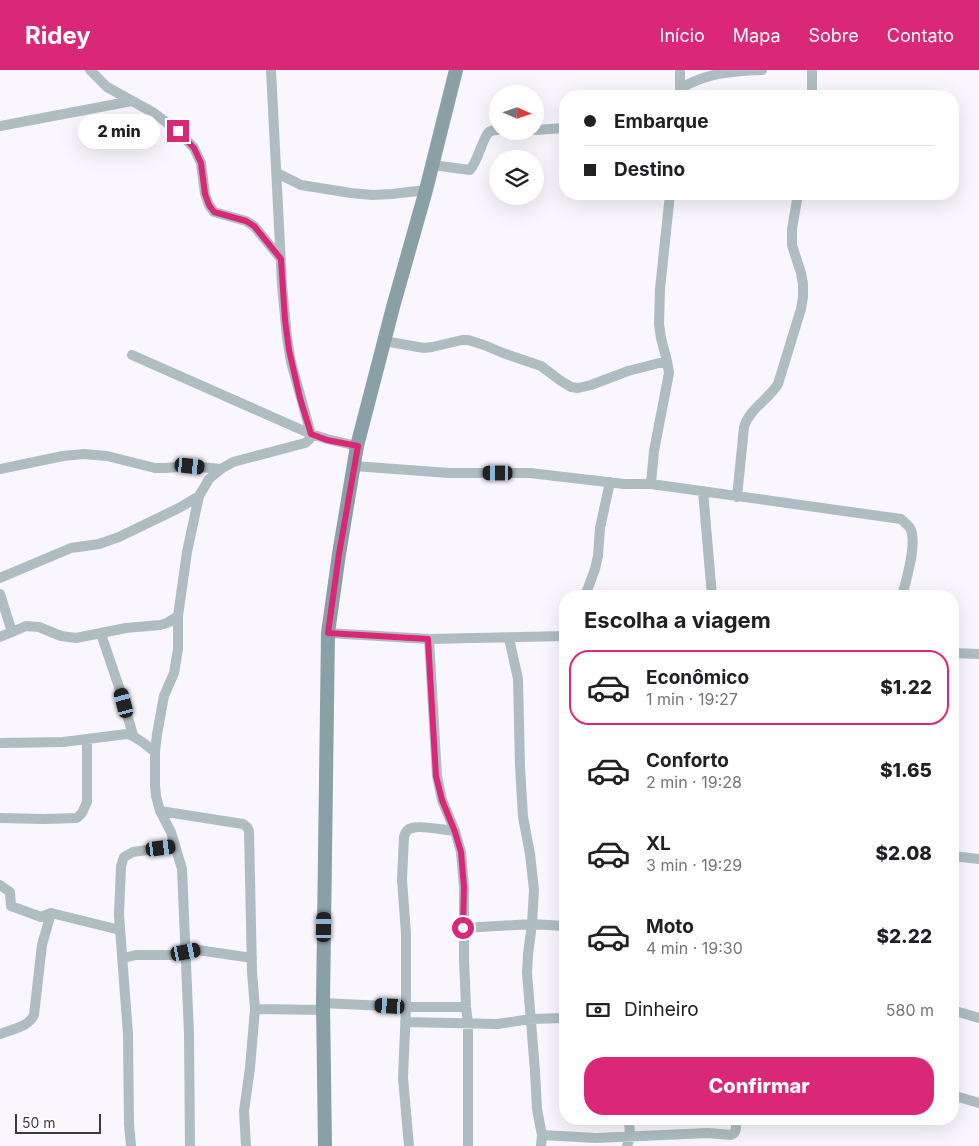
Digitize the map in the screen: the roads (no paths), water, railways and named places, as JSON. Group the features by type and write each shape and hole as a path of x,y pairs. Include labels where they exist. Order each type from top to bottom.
{"main road":[{"path":"325,1146 323,1006 328,633 339,554 358,446 456,70"}],"street":[{"path":"90,70 107,87 154,113 178,131 194,148 201,163 205,194 214,212 246,221 254,226 281,259"},
{"path":"190,1146 189,1034 182,869 171,832 160,811 155,785 155,752 164,696 174,673 178,649 178,616 187,552 199,496 209,479 220,469 233,462 305,443 309,440 311,434 288,346 281,259 271,70"},
{"path":"680,70 680,90"},
{"path":"683,90 690,83 699,79 733,71 762,70"},
{"path":"812,70 812,90"},
{"path":"0,126 132,101"},
{"path":"544,129 559,128"},
{"path":"432,165 470,170 489,132"},
{"path":"277,173 301,184 351,193 392,194 426,190"},
{"path":"651,484 654,452 669,373 658,324 669,200"},
{"path":"737,497 746,421 778,384 801,309 803,284 792,245 792,229 797,200"},
{"path":"384,341 424,348 468,340 541,366 571,387 578,388 592,385 628,371 667,361"},
{"path":"132,355 311,434 327,440 358,446"},
{"path":"0,469 63,456 84,454 107,456 154,468 190,466 220,469"},
{"path":"354,466 449,473 530,473 624,484 651,484 901,519 910,528 913,538 911,561 904,590"},
{"path":"587,590 598,556 604,503 610,482"},
{"path":"703,491 711,590"},
{"path":"0,578 71,548 98,544 119,537 179,508 199,496"},
{"path":"0,594 12,632"},
{"path":"0,637 26,626 39,627 61,636 76,638 126,628 160,625 178,616"},
{"path":"328,633 428,639 559,636"},
{"path":"101,634 120,687 133,736"},
{"path":"509,638 518,679 523,817 534,890 527,974 537,1109 542,1141 596,1138 629,1142 708,1133 731,1135 736,1131 736,1125"},
{"path":"428,639 436,776 442,800 461,852 464,887 463,928 468,1023 468,1146"},
{"path":"959,653 979,654"},
{"path":"0,743 63,742 122,734 133,736 155,752"},
{"path":"0,818 76,818 82,813 86,802 87,739"},
{"path":"160,811 243,824 249,831 255,1009 244,1111 246,1146"},
{"path":"409,1146 403,1078 406,1007 406,934 402,880 404,837 411,828 419,827 455,832"},
{"path":"132,1146 129,1124 128,1034 119,915 121,866 124,858 132,852 175,846"},
{"path":"959,857 979,859"},
{"path":"0,885 10,892 11,906 41,917 51,913 120,930"},
{"path":"0,1034 24,1026 31,1021 34,1015 42,945 51,913"},
{"path":"463,928 532,924 559,926"},
{"path":"123,958 136,955 179,955 198,950 252,958"},
{"path":"255,1009 323,1006 466,1007"},
{"path":"959,1012 979,1018"},
{"path":"405,1022 506,1023 530,1019 559,1018"},
{"path":"959,1097 979,1103"},
{"path":"629,1125 629,1142"}]}
